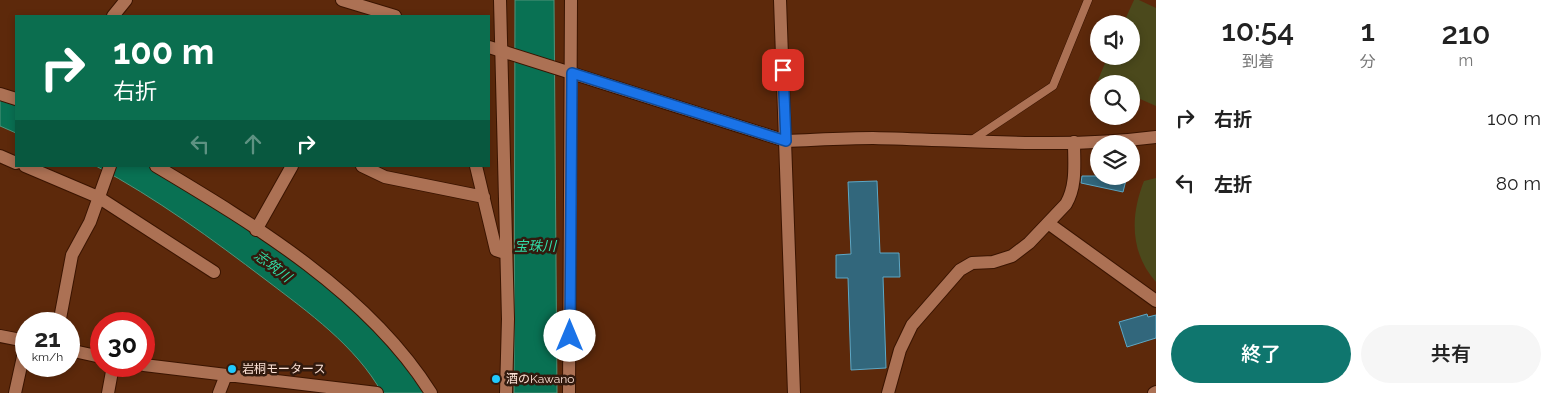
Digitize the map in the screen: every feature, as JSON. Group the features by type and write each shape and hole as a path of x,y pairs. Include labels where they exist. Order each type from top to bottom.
{"street":[{"path":"113,15 126,0"},
{"path":"342,0 366,12 388,15"},
{"path":"500,0 505,52 505,253 508,319 506,393"},
{"path":"569,393 571,0"},
{"path":"780,0 794,393"},
{"path":"490,47 786,141 873,138 970,142 1117,142 1156,137"},
{"path":"0,94 15,99"},
{"path":"888,393 900,350 912,324 960,270 972,263 993,262 1012,256 1048,223 1070,196 1074,177 1074,142"},
{"path":"0,156 15,162"},
{"path":"27,167 98,197 214,272"},
{"path":"158,167 256,230 365,312 394,344 431,393"},
{"path":"256,230 291,167"},
{"path":"364,167 385,177 484,197"},
{"path":"476,167 496,250 505,253"},
{"path":"61,312 72,255 90,222 108,169"},
{"path":"1048,223 1156,301"},
{"path":"0,336 15,339"},
{"path":"155,366 378,393"},
{"path":"219,393 226,375"},
{"path":"15,393 18,377"},
{"path":"108,393 111,377"}],"lane":[{"path":"970,142 1053,86 1088,0"}],"shaded area":[{"path":"1134,0 1139,0 1156,8 1156,106 1140,99 1140,75 1100,75 1104,65 1140,65 1140,15 1127,15"},
{"path":"1156,178 1156,282 1147,271 1141,259 1137,247 1135,221 1136,207 1144,181"}],"water":[{"name":"宝珠川","path":"515,0 554,0 557,393 514,393"},
{"path":"0,98 15,103 15,133 0,126"},
{"name":"志筑川","path":"98,167 150,167 259,235 350,304 388,343 424,393 382,393 359,360 330,331 225,249 118,178"}],"building":[{"path":"1082,176 1090,176 1090,185 1081,183"},
{"path":"877,181 880,253 899,253 900,277 883,277 886,368 851,370 848,278 836,278 836,255 851,254 848,182"},
{"path":"1090,185 1125,185 1123,192"},
{"path":"1147,314 1148,317 1156,315 1156,338 1127,347 1119,322"}],"place":[{"name":"岩桐モータース","path":"232,369"},
{"name":"酒のKawano","path":"496,379"}],"route":[{"path":"570,336 572,73 786,141 783,70"}]}
